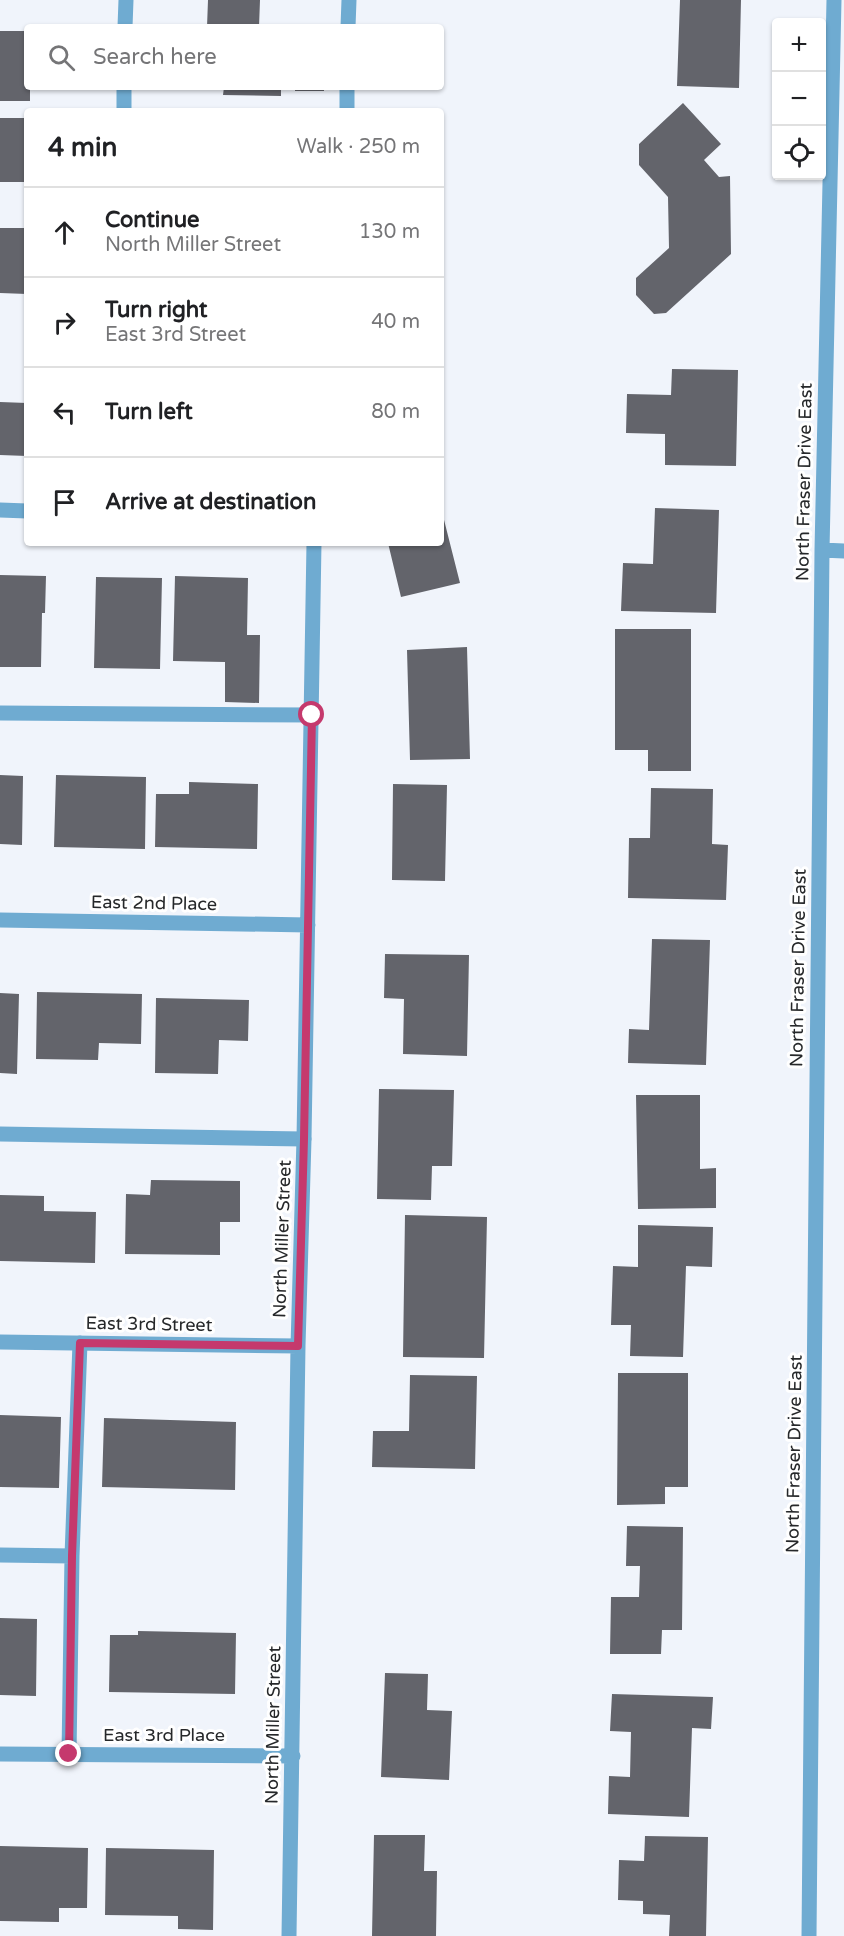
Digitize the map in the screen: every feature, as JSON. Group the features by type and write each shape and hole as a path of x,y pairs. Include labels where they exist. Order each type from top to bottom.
{"street":[{"path":"125,24 126,0"},
{"path":"348,24 349,0"},
{"name":"North Fraser Drive East","path":"809,1936 822,550 834,0"},
{"path":"124,90 124,108"},
{"path":"347,90 347,108"},
{"path":"0,510 24,511"},
{"name":"North Miller Street","path":"289,1936 314,546"},
{"path":"822,550 844,551"},
{"path":"0,713 312,715"},
{"name":"East 2nd Place","path":"0,920 308,925"},
{"path":"0,1134 304,1139"},
{"name":"East 3rd Street","path":"0,1342 298,1346"},
{"path":"69,1754 72,1556 80,1343"},
{"path":"0,1555 72,1556"},
{"name":"East 3rd Place","path":"0,1754 293,1756"}],"building":[{"path":"208,0 260,0 259,24 207,24"},
{"path":"680,0 741,0 739,88 677,86"},
{"path":"0,31 24,31 24,90 30,90 30,101 0,101"},
{"path":"224,90 281,90 281,96 223,95"},
{"path":"295,90 324,90 324,91"},
{"path":"683,103 721,144 704,160 719,177 730,176 731,254 666,313 654,314 636,295 636,278 669,248 668,197 639,165 639,144"},
{"path":"0,118 24,118 24,182 0,182"},
{"path":"0,228 24,228 24,294 0,293"},
{"path":"672,369 738,370 736,466 665,465 665,434 626,433 627,394 671,395"},
{"path":"0,402 24,403 24,456 0,455"},
{"path":"655,508 719,510 716,613 621,611 623,563 653,564"},
{"path":"444,520 460,583 401,597 389,546 444,546"},
{"path":"0,575 46,576 45,613 42,613 41,667 0,667"},
{"path":"175,576 248,578 247,635 260,635 259,703 225,702 225,662 173,661"},
{"path":"96,577 162,578 160,669 94,668"},
{"path":"615,629 691,629 691,771 648,771 648,750 615,750"},
{"path":"467,647 470,759 410,760 407,650"},
{"path":"0,775 23,776 22,845 0,844"},
{"path":"56,775 146,777 145,849 54,847"},
{"path":"189,782 258,784 257,849 155,847 156,794 189,794"},
{"path":"393,784 447,785 445,881 392,880"},
{"path":"651,788 713,789 712,844 728,845 726,900 628,898 629,838 650,838"},
{"path":"652,939 710,940 706,1065 628,1063 629,1029 649,1030"},
{"path":"385,954 469,955 467,1056 403,1054 404,999 384,998"},
{"path":"37,992 142,994 141,1044 99,1043 98,1060 36,1059"},
{"path":"0,993 19,994 17,1074 0,1073"},
{"path":"156,998 249,1000 248,1041 219,1040 218,1074 155,1073"},
{"path":"379,1089 454,1090 452,1166 432,1166 431,1200 377,1199"},
{"path":"636,1095 700,1095 700,1169 716,1168 716,1208 638,1209"},
{"path":"151,1180 240,1181 240,1222 220,1222 220,1255 125,1254 126,1194 150,1195"},
{"path":"0,1195 44,1196 44,1211 96,1212 95,1263 0,1261"},
{"path":"405,1215 487,1217 484,1358 403,1357"},
{"path":"638,1225 713,1227 712,1267 686,1266 683,1357 630,1356 631,1325 611,1325 613,1266 638,1267"},
{"path":"618,1373 688,1373 688,1487 665,1487 665,1504 617,1505"},
{"path":"410,1375 477,1376 475,1469 372,1467 373,1431 409,1431"},
{"path":"0,1415 61,1417 59,1488 0,1487"},
{"path":"104,1418 236,1422 235,1490 102,1487"},
{"path":"627,1526 683,1527 682,1630 662,1630 661,1654 610,1654 611,1597 639,1597 640,1566 626,1566"},
{"path":"0,1618 37,1619 36,1696 0,1695"},
{"path":"138,1631 236,1633 235,1694 109,1692 110,1635 138,1635"},
{"path":"385,1673 428,1674 427,1710 452,1711 449,1780 381,1777"},
{"path":"612,1694 713,1697 711,1729 692,1728 689,1817 608,1814 609,1776 630,1777 631,1732 610,1731"},
{"path":"374,1835 425,1835 424,1871 437,1871 436,1936 372,1936"},
{"path":"645,1836 708,1837 706,1936 669,1936 670,1915 643,1914 643,1901 618,1900 619,1860 644,1861"},
{"path":"0,1846 88,1848 87,1908 59,1908 59,1922 0,1921"},
{"path":"106,1848 214,1850 213,1930 178,1929 178,1916 105,1915"}],"route":[{"path":"69,1754 72,1556 80,1343 298,1346 312,715"}]}
